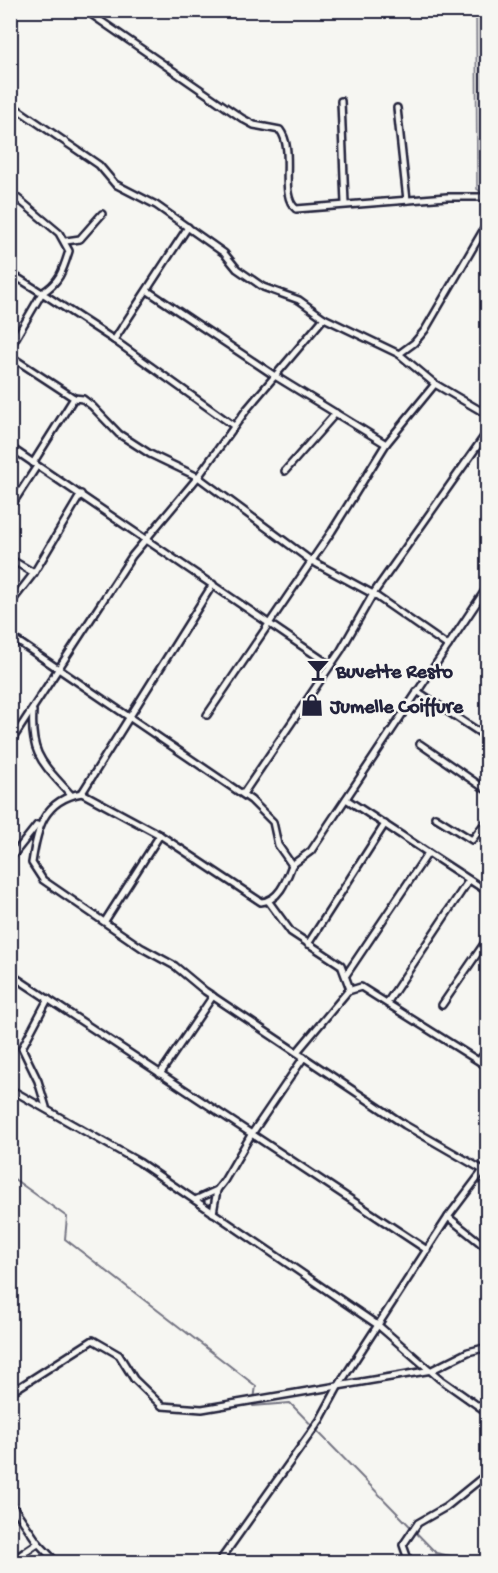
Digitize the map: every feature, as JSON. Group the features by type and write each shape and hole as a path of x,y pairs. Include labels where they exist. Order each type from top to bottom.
{"street":[{"path":"85,10 243,119 254,125 280,130 286,145 288,194 292,206 301,210 345,204 486,197 487,223 425,330 414,343 399,354"},
{"path":"341,101 345,204"},
{"path":"10,104 99,165 115,184 156,205 224,253 237,269 263,287 299,300 324,318 399,354 435,384 488,415"},
{"path":"398,108 407,200"},
{"path":"10,192 66,242 69,252 62,274 55,285 42,293 10,348"},
{"path":"66,242 80,239 102,213"},
{"path":"114,340 188,227"},
{"path":"10,273 114,340 234,426"},
{"path":"148,291 275,376 386,444"},
{"path":"10,743 132,556 198,477 234,426 324,318"},
{"path":"10,357 74,398 83,399 119,434 150,454 198,477 310,560 374,594 448,646"},
{"path":"207,715 310,560 332,531 386,444 435,384"},
{"path":"11,506 74,398"},
{"path":"285,471 336,413"},
{"path":"243,794 330,665 374,594 488,431"},
{"path":"10,447 330,665"},
{"path":"10,604 34,573 81,494"},
{"path":"10,559 34,573"},
{"path":"82,793 213,584"},
{"path":"10,859 56,805 71,795 82,793 160,835 261,902 269,902 277,897 292,866 311,851 488,586"},
{"path":"10,636 243,794 273,822 278,845 292,866"},
{"path":"417,691 488,738"},
{"path":"33,710 34,748 40,760 71,795"},
{"path":"481,733 488,723"},
{"path":"420,744 488,791"},
{"path":"346,799 488,892"},
{"path":"435,817 472,840 488,819"},
{"path":"39,823 32,863 35,870 53,888 142,948 175,966 213,996 405,1125 483,1170"},
{"path":"308,944 385,824"},
{"path":"105,921 160,835"},
{"path":"346,975 428,853"},
{"path":"387,1003 469,880"},
{"path":"269,902 291,933 333,958 346,975 350,990"},
{"path":"442,1005 488,938"},
{"path":"10,974 427,1250"},
{"path":"297,1052 350,990 361,987 488,1067"},
{"path":"160,1074 213,996"},
{"path":"46,1107 38,1081 22,1053 22,1048 48,999"},
{"path":"478,1061 488,1048"},
{"path":"213,1213 217,1190 304,1057"},
{"path":"10,1089 26,1100 46,1107 139,1162 379,1326 432,1371 488,1413"},
{"path":"219,1563 320,1420 339,1384 448,1217 488,1164"},
{"path":"195,1200 217,1190"},
{"path":"448,1217 488,1249"},
{"path":"10,1393 93,1340 119,1355 134,1379 162,1406 202,1409 339,1384 432,1371 468,1352 488,1347"},
{"path":"409,1563 403,1545 418,1523 446,1508 488,1473"},
{"path":"10,1502 38,1543 56,1563"},
{"path":"10,1562 38,1543"}],"shaded area":[{"path":"476,11 487,11 487,196 477,189"}],"waterway":[{"path":"10,1176 67,1217 65,1239 256,1386 253,1406 290,1403 436,1553 450,1556 456,1562"}],"place":[{"name":"Buvette Resto","path":"318,670"},
{"name":"Jumelle Coiffure","path":"312,705"}]}
